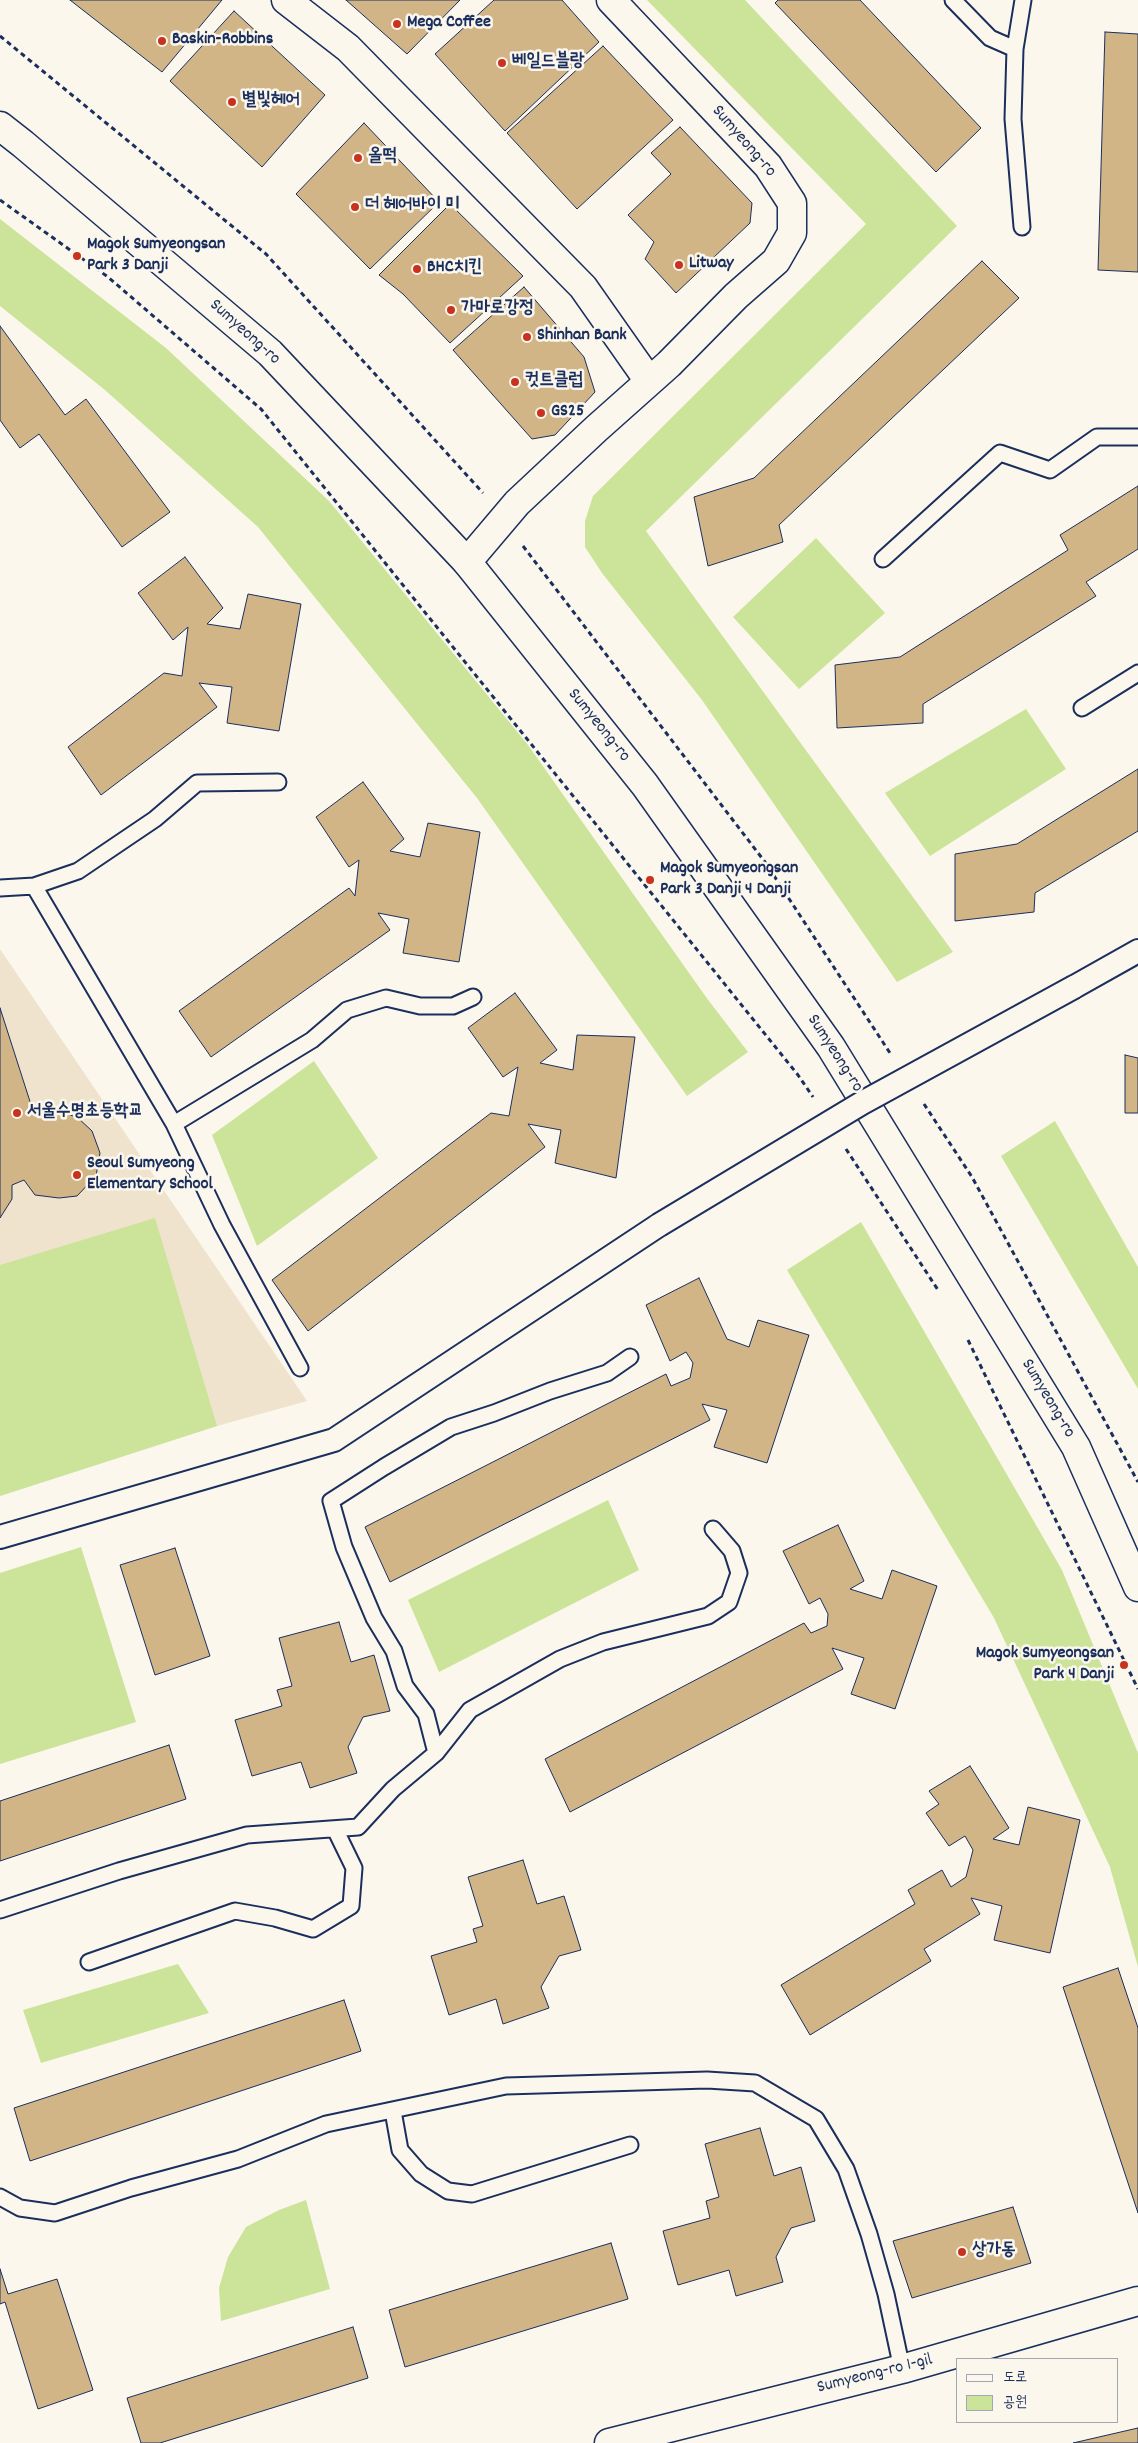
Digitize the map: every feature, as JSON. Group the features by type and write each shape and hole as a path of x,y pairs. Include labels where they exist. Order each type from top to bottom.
{"main road":[{"path":"286,0 348,48 583,287 649,381"},
{"name":"Sumyeong-ro","path":"467,562 517,503 649,381 736,296 776,261 792,233 792,202 768,166 611,0"},
{"name":"Sumyeong-ro","path":"0,126 31,150 270,353 467,562 645,785 832,1047 1076,1447 1138,1587"},
{"name":"Sumyeong-ro 1-gil","path":"609,2443 902,2370 1138,2300"}],"street":[{"path":"0,1537 334,1440 659,1225 862,1103 1138,950"}],"lane":[{"path":"953,0 990,38 1015,49"},
{"path":"1022,227 1013,119 1015,49 1023,0"},
{"path":"883,560 1000,453 1050,470 1097,437 1138,437"},
{"path":"1082,708 1138,673"},
{"path":"0,888 34,886 78,870 155,819 197,783 278,782"},
{"path":"34,886 174,1124 222,1225 300,1368"},
{"path":"174,1124 312,1040 347,1010 386,998 420,1006 453,1006 473,997"},
{"path":"436,1753 426,1714 405,1686 394,1651 374,1618 344,1547 331,1502 384,1467 451,1427 494,1413 550,1391 607,1373 630,1357"},
{"path":"0,1910 119,1871 247,1835 358,1827 393,1789 436,1753 470,1710 560,1660 603,1642 708,1616 729,1602 739,1573 732,1551 713,1529"},
{"path":"89,1962 235,1911 275,1918 313,1929 351,1906 354,1868 335,1829"},
{"path":"0,2197 20,2208 55,2213 131,2188 238,2159 326,2124 506,2086 707,2080 755,2083 816,2119 846,2169 869,2234 886,2294 902,2370"},
{"path":"392,2111 400,2150 421,2174 448,2191 472,2194 630,2145"}],"path":[{"path":"0,200 108,277 261,408 798,1075 814,1100"},
{"path":"841,1141 943,1298"},
{"path":"964,1331 1138,1689"}],"shaded area":[{"name":"Seoul Sumyeong Elementary School","path":"0,949 307,1401 217,1426 0,1496"}],"green space":[{"path":"647,0 745,0 957,226 646,531 953,952 897,982 702,700 602,573 585,547 585,521 593,496 866,224"},
{"path":"0,219 166,348 329,501 528,745 706,997 748,1052 687,1096 477,798 258,527 105,390 0,306"},
{"path":"816,538 885,613 799,689 733,617"},
{"path":"1026,709 1066,769 930,856 885,793"},
{"path":"314,1061 378,1158 257,1246 212,1135"},
{"path":"1055,1121 1138,1267 1138,1389 1001,1156"},
{"path":"155,1218 217,1426 0,1496 0,1265"},
{"path":"861,1222 1062,1570 1138,1753 1138,1967 1110,1867 994,1618 787,1270"},
{"path":"608,1500 639,1570 439,1672 408,1600"},
{"path":"81,1547 136,1722 0,1764 0,1573"},
{"path":"178,1964 209,2013 41,2063 23,2010"},
{"path":"306,2200 330,2289 221,2321 219,2288 228,2257 246,2227 279,2210"}],"building":[{"path":"70,0 222,0 162,72"},
{"path":"346,0 460,0 407,54"},
{"path":"494,0 562,0 599,42 505,131 435,54"},
{"path":"778,0 860,0 981,128 936,172 775,3"},
{"path":"234,11 325,95 262,167 170,81"},
{"path":"1105,32 1138,34 1138,272 1098,270"},
{"path":"603,46 673,120 577,209 507,133"},
{"path":"364,123 439,202 370,269 296,194"},
{"path":"680,127 752,203 750,223 676,293 645,259 654,242 628,215 671,174 651,153"},
{"path":"450,204 523,276 450,343 403,294 379,275"},
{"path":"982,261 1019,298 779,525 783,542 708,566 694,497 754,478"},
{"path":"524,287 584,357 595,392 555,435 532,439 453,350"},
{"path":"0,326 65,415 86,399 170,512 122,547 39,434 20,448 0,420"},
{"path":"1138,486 1138,549 1086,582 1096,596 923,704 923,723 837,728 835,665 900,657 1068,550 1060,535"},
{"path":"185,557 223,608 207,624 240,629 248,594 301,604 279,731 227,723 232,687 199,683 217,707 101,795 68,747 164,673 182,676 188,627 173,640 138,593"},
{"path":"1138,769 1138,831 1035,893 1034,912 955,921 955,854 1017,844"},
{"path":"363,782 404,839 390,851 420,857 428,823 480,832 459,962 403,953 409,919 378,913 390,930 211,1057 179,1011 349,888 355,896 359,860 349,867 316,817"},
{"path":"515,993 557,1050 540,1063 573,1070 577,1035 635,1037 616,1178 555,1163 561,1130 528,1124 545,1147 308,1331 272,1280 491,1113 509,1116 518,1067 503,1077 468,1028"},
{"name":"서울수명초등학교","path":"0,1008 34,1114 56,1111 77,1117 92,1131 100,1153 96,1176 77,1196 59,1198 35,1195 24,1180 12,1185 12,1199 0,1218"},
{"path":"1125,1055 1138,1058 1138,1113 1125,1113"},
{"path":"699,1278 727,1339 749,1347 758,1320 809,1335 767,1463 714,1447 727,1410 702,1404 710,1420 390,1582 365,1527 666,1374 671,1386 690,1378 693,1363 686,1352 670,1361 646,1305"},
{"path":"838,1525 864,1581 850,1589 882,1599 892,1570 937,1586 895,1709 851,1694 864,1658 832,1648 843,1669 570,1812 545,1759 804,1623 811,1633 827,1626 828,1614 820,1598 809,1604 783,1551"},
{"path":"175,1548 210,1656 155,1675 120,1565"},
{"path":"339,1622 351,1662 374,1655 390,1711 363,1717 348,1747 357,1773 310,1788 301,1762 252,1776 235,1720 282,1706 277,1690 292,1686 279,1638"},
{"path":"169,1745 186,1799 0,1861 0,1801"},
{"path":"970,1766 1009,1828 993,1839 1019,1845 1028,1807 1080,1820 1050,1953 994,1940 1002,1906 971,1898 980,1914 924,1949 931,1961 810,2035 781,1985 915,1904 908,1890 942,1870 951,1887 966,1877 973,1850 965,1836 949,1846 926,1813 939,1804 929,1791"},
{"path":"523,1860 537,1904 564,1896 581,1950 559,1956 541,1987 549,2008 503,2024 496,1999 449,2015 431,1956 477,1942 473,1929 483,1926 468,1877"},
{"path":"1118,1968 1138,2028 1138,2213 1063,1987"},
{"path":"344,2000 361,2051 30,2161 14,2108"},
{"path":"760,2128 774,2176 801,2167 815,2221 791,2228 776,2257 783,2282 736,2296 729,2270 678,2285 663,2231 710,2218 706,2201 719,2197 705,2144"},
{"name":"상가동","path":"1013,2207 1031,2263 912,2298 893,2241"},
{"path":"611,2243 628,2299 405,2367 389,2310"},
{"path":"0,2269 8,2294 57,2279 93,2390 38,2409 5,2302 0,2304"},
{"path":"353,2327 368,2378 160,2443 141,2443 127,2398"},
{"path":"1138,2428 1138,2443 1073,2443"}],"place":[{"name":"Mega Coffee","path":"397,24"},
{"name":"Baskin-Robbins","path":"162,41"},
{"name":"베일드블랑","path":"502,63"},
{"name":"별빛헤어","path":"232,102"},
{"name":"올떡","path":"358,158"},
{"name":"더 헤어바이 미","path":"355,207"},
{"name":"Magok Sumyeongsan Park 3 Danji","path":"77,256"},
{"name":"Litway","path":"679,265"},
{"name":"BHC치킨","path":"417,269"},
{"name":"가마로강정","path":"451,310"},
{"name":"Shinhan Bank","path":"527,337"},
{"name":"컷트클럽","path":"515,382"},
{"name":"GS25","path":"541,413"},
{"name":"Magok Sumyeongsan Park 3 Danji 4 Danji","path":"650,880"},
{"name":"서울수명초등학교","path":"17,1113"},
{"name":"Seoul Sumyeong Elementary School","path":"77,1175"},
{"name":"Magok Sumyeongsan Park 4 Danji","path":"1124,1665"},
{"name":"상가동","path":"962,2252"}]}
